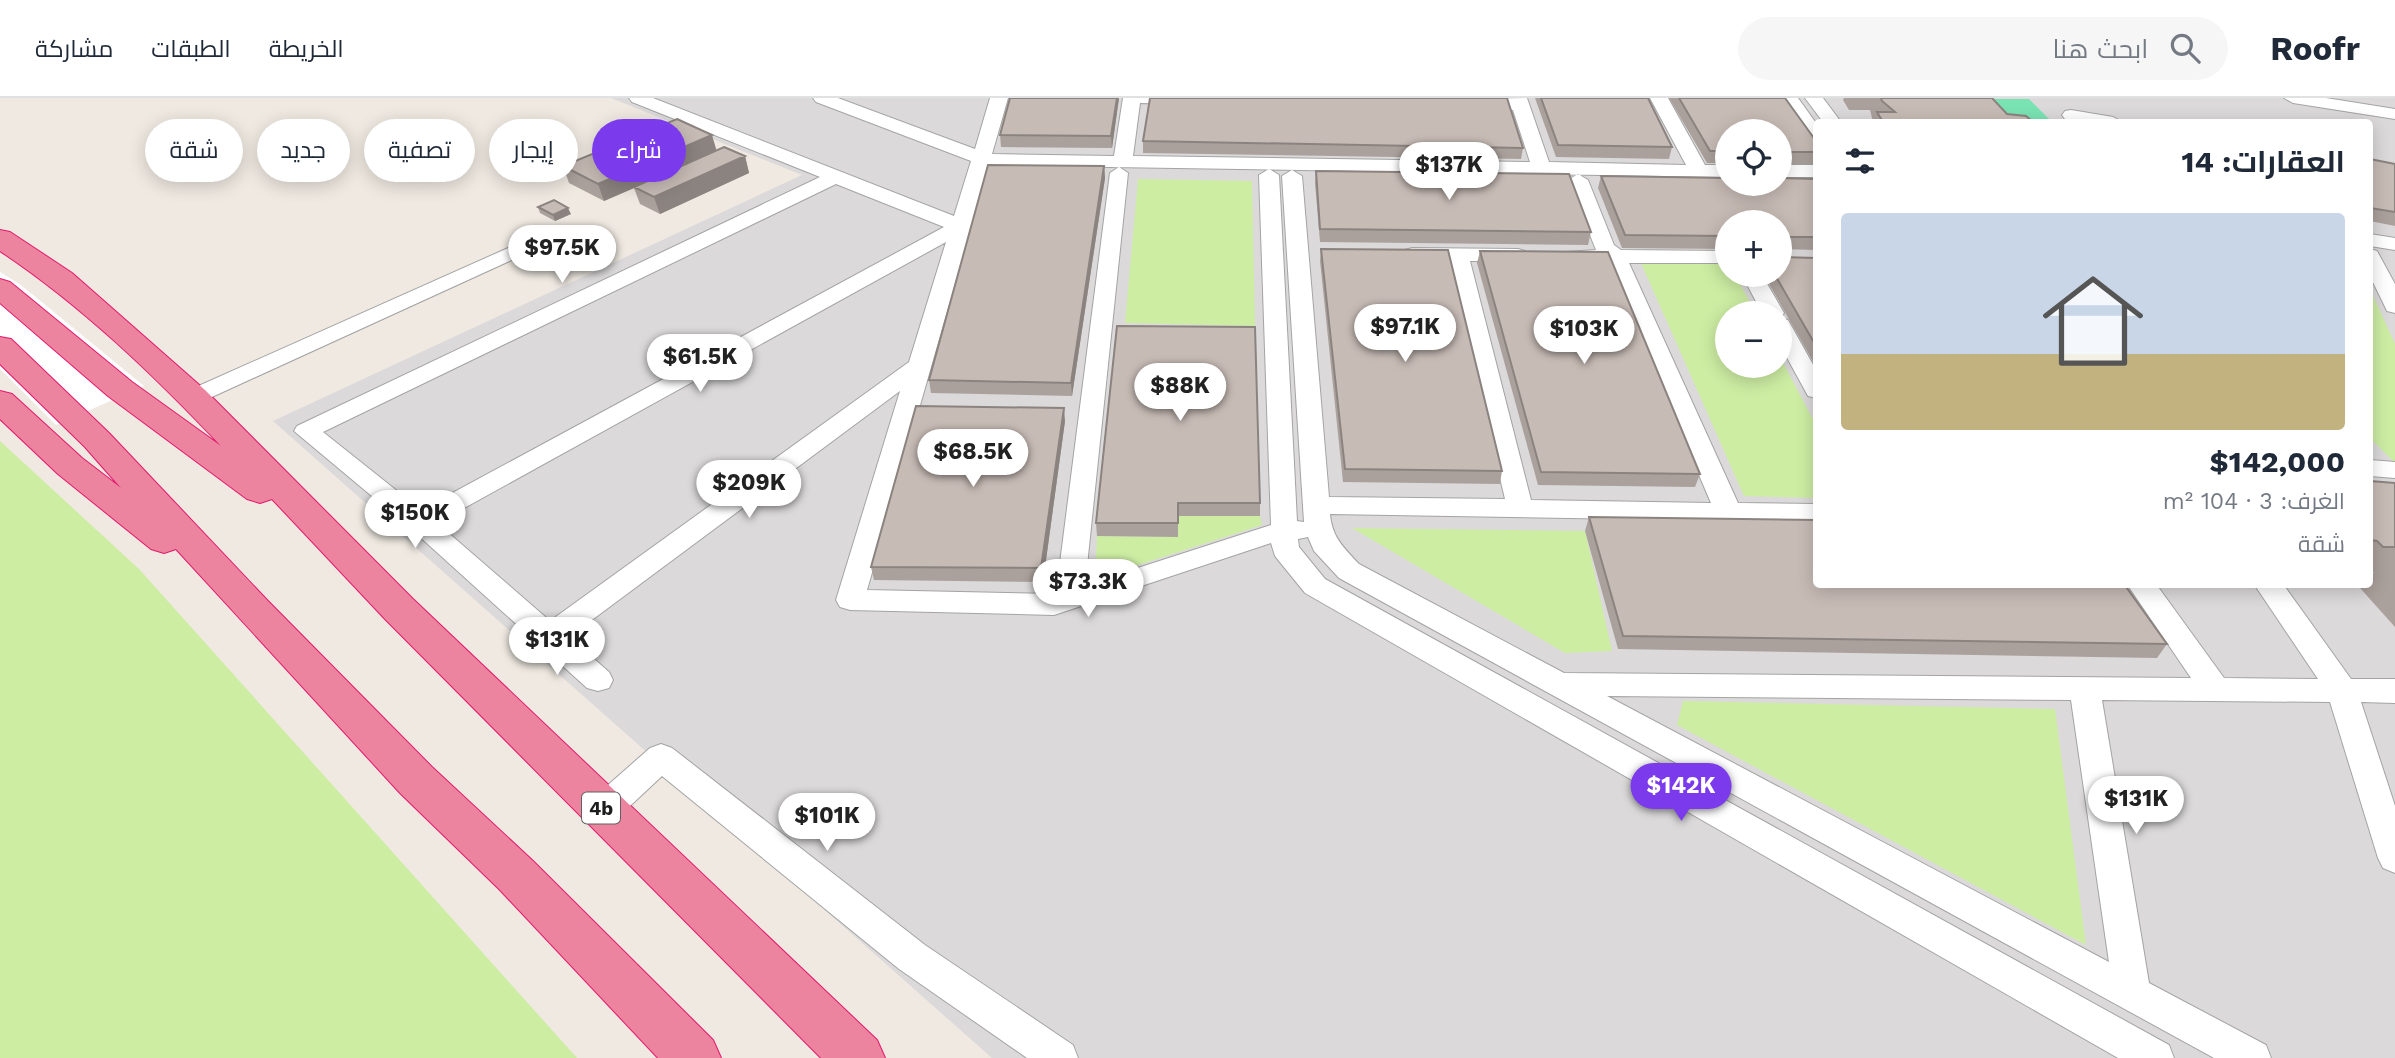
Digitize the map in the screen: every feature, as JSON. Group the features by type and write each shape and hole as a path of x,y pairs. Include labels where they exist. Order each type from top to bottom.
{"highway":[{"path":"0,238 62,279 193,397 346,554"},
{"path":"0,288 120,389 346,554"},
{"path":"0,346 73,415 253,610 416,780 516,875 694,1058"},
{"path":"0,401 70,466 253,610"},
{"name":"4b","path":"346,554 603,810 858,1058"}],"street":[{"path":"638,98 960,226"},
{"path":"822,98 981,165 1715,171"},
{"path":"999,98 850,600 1054,605 1317,517 1520,508 1813,513"},
{"path":"1069,600 1090,410 1132,98 1201,100"},
{"path":"1659,98 1698,170"},
{"path":"1789,98 1813,131"},
{"path":"1814,98 1830,119"},
{"path":"2293,98 2336,105 2356,103 2395,114"},
{"path":"1451,104 1519,101 1541,168"},
{"path":"2336,105 2342,119"},
{"path":"2070,115 2095,119"},
{"path":"1121,167 1281,176 1715,183"},
{"path":"1792,171 1813,171"},
{"path":"598,680 419,522 306,432 837,176"},
{"path":"1281,176 1298,253 1317,517 1324,544 1349,571 2252,1058"},
{"path":"1281,176 1275,335 1283,530 1285,549 1315,586 2155,1058"},
{"path":"1578,180 1605,248 1616,256 1728,511"},
{"path":"1792,183 1813,183"},
{"path":"419,522 960,226"},
{"path":"2373,227 2395,231"},
{"path":"193,397 553,234"},
{"path":"2373,240 2395,244"},
{"path":"1298,253 1325,253"},
{"path":"1391,254 1715,257"},
{"path":"1458,254 1520,508"},
{"path":"2373,261 2395,306"},
{"path":"1100,332 1127,333"},
{"path":"1248,335 1275,335"},
{"path":"1792,347 1813,386"},
{"path":"550,636 920,365"},
{"path":"1278,406 1309,407"},
{"path":"908,407 934,407"},
{"path":"1064,410 1090,410"},
{"path":"2373,468 2395,470"},
{"path":"2144,588 2215,688"},
{"path":"2271,588 2342,690 2395,858"},
{"path":"1562,684 2395,691"},
{"path":"2085,688 2132,992"},
{"path":"603,810 662,757 912,957 1059,1058"}],"shaded area":[{"path":"611,98 2395,98 2395,1058 992,1058 273,421 802,175 686,128 686,119 663,119"}],"green space":[{"path":"1980,99 2029,99 2049,119 1999,119"},
{"path":"1138,179 1252,181 1255,326 1125,323"},
{"path":"1641,263 1715,264 1715,287 1742,287 1749,301 1715,301 1715,378 1791,378 1813,419 1813,498 1744,496"},
{"path":"2373,296 2395,344 2395,463 2373,441"},
{"path":"0,441 139,569 577,1058 0,1058"},
{"path":"1178,516 1260,516 1262,525 1095,579 1097,536 1177,537"},
{"path":"1352,528 1585,531 1612,651 1565,653"},
{"path":"1683,701 2055,709 2086,945 1677,725"}],"pier":[{"path":"0,272 21,285 144,386 56,425 0,369"}],"building":[{"path":"1010,98 1117,98 1111,136 1000,135"},
{"path":"1150,98 1507,98 1523,148 1143,141"},
{"path":"1541,98 1648,98 1672,147 1558,145"},
{"path":"1679,98 1785,98 1813,137 1813,152 1792,152 1792,119 1715,119 1715,151 1710,151"},
{"path":"1881,98 1992,98 2007,114 2026,116 2030,119 1881,119 1877,112 1895,112"},
{"path":"686,123 712,135 686,146"},
{"path":"724,147 745,156 654,197 634,187 645,182 686,182 686,164"},
{"path":"592,154 592,181 578,174 578,160"},
{"path":"2373,160 2395,164 2395,212 2373,208"},
{"path":"988,165 1104,166 1071,383 929,380"},
{"path":"1316,171 1569,174 1591,232 1320,229"},
{"path":"1601,176 1715,178 1715,196 1792,196 1792,178 1813,179 1813,237 1792,237 1792,210 1715,210 1715,236 1625,235"},
{"path":"554,200 568,208 553,215 538,207"},
{"path":"1321,249 1448,250 1502,471 1345,469"},
{"path":"1480,251 1608,252 1700,474 1541,472"},
{"path":"1792,257 1813,258 1813,341 1782,287 1792,287"},
{"path":"1117,326 1255,327 1260,503 1178,503 1178,523 1096,523"},
{"path":"916,406 1064,408 1041,568 871,567"},
{"path":"2373,481 2395,483 2395,547 2383,547 2373,540"},
{"path":"1589,517 1813,520 1813,588 2127,588 2167,644 1623,636"}]}
